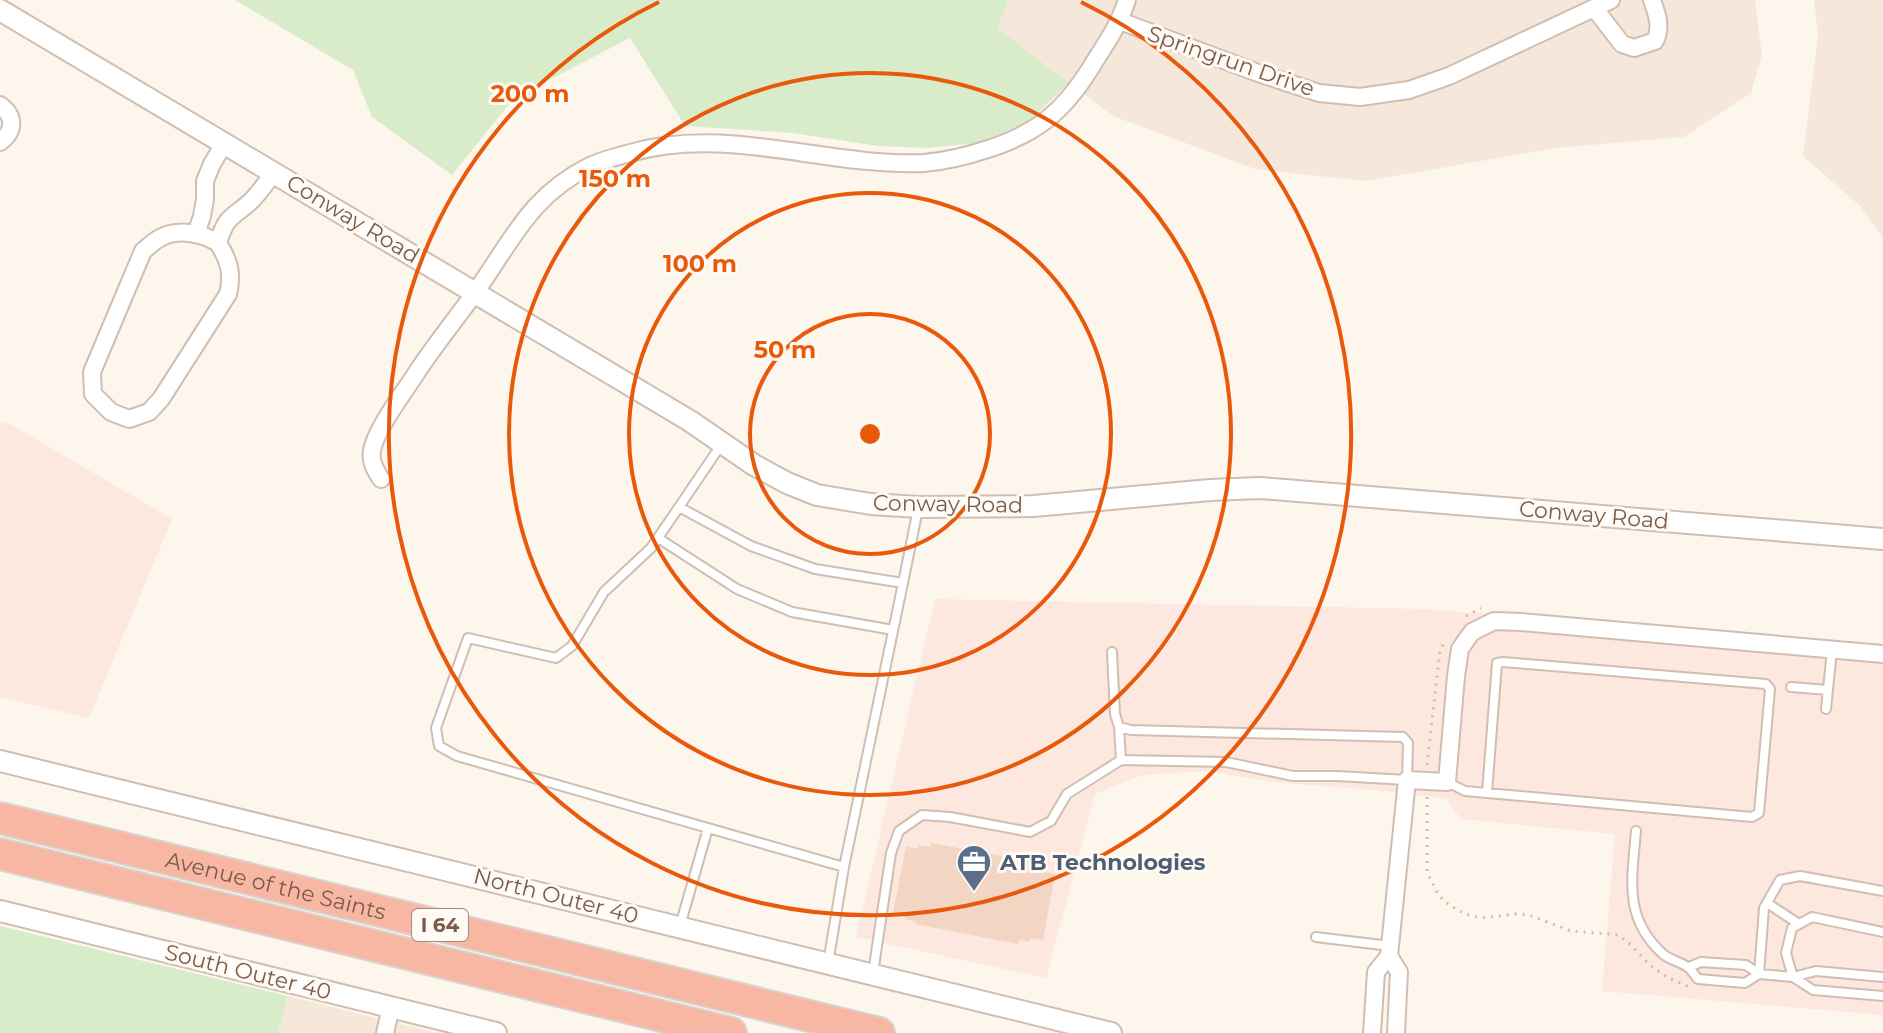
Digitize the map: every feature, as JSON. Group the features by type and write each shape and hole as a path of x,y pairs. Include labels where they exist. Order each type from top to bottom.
{"highway":[{"name":"Avenue of the Saints","path":"0,818 879,1033"},
{"name":"Avenue of the Saints","path":"0,854 731,1033"}],"street":[{"path":"381,479 373,466 372,450 386,420 425,360 535,206 554,189 588,167 652,146 686,143 722,143 891,163 925,163 963,157 1001,145 1033,130 1065,104 1120,21 1127,0"},
{"name":"Springrun Drive","path":"1120,21 1319,93 1360,97 1409,90 1449,76 1611,0"},
{"path":"1595,9 1622,44 1634,48 1655,41 1659,33 1652,0"},
{"name":"Conway Road","path":"0,10 476,292 787,483 817,495 871,504 919,507 1034,506 1260,488 1883,539"},
{"path":"0,105 12,121 9,134 0,142"},
{"path":"196,234 205,199 205,181 225,142"},
{"path":"218,243 223,226 234,213 248,204 274,172"},
{"path":"205,199 226,213 234,213"},
{"path":"178,232 196,234 218,243 226,255 231,280 228,294 178,373 149,412 129,419 111,412 93,394 92,372 143,251 160,238 178,232"},
{"path":"1372,1033 1376,972 1390,951 1407,780 1447,782 1460,649 1472,632 1494,621 1521,622 1883,654"},
{"name":"North Outer 40","path":"0,761 1111,1033"},
{"name":"South Outer 40","path":"0,911 496,1033"},
{"path":"1390,951 1399,972 1396,1033"},
{"path":"385,1033 391,1007"}],"lane":[{"path":"722,444 651,548 604,592 572,646 556,658 468,638 436,728 439,746 457,756 844,867"},
{"path":"679,507 751,546 815,569 903,583"},
{"path":"828,963 844,867 919,507"},
{"path":"658,538 737,589 792,612 893,630"},
{"path":"1826,709 1832,650"},
{"path":"1112,652 1121,760"},
{"path":"1447,782 1465,791 1487,793 1752,817 1759,813 1770,689 1766,684 1497,663 1487,793"},
{"path":"1791,687 1828,690"},
{"path":"873,974 891,853 899,831 922,815 1030,832 1051,821 1067,794 1121,760 1226,762 1293,776 1407,780 1408,743 1403,737 1131,730 1119,727"},
{"path":"680,926 708,828"},
{"path":"1636,831 1631,884 1633,909 1646,935 1665,957 1689,967 1698,979 1745,983 1759,974"},
{"path":"1759,974 1764,908 1780,880 1800,876 1883,891"},
{"path":"1767,903 1799,924"},
{"path":"1883,932 1812,917 1792,928 1786,953 1793,977 1813,990 1883,996"},
{"path":"1316,937 1390,951"},
{"path":"1689,967 1701,962 1746,965 1759,974 1793,977 1816,971 1883,977"}],"path":[{"path":"1428,781 1427,872 1439,896 1449,905 1481,918 1529,915 1571,931 1618,935 1668,978 1701,990"}],"shaded area":[{"path":"1008,0 1755,0 1762,55 1751,93 1684,137 1556,148 1365,181 1255,169 1113,116 996,28"},
{"path":"1814,0 1883,0 1883,238 1860,206 1803,156 1818,35"},
{"path":"0,422 12,425 172,519 89,718 0,697"},
{"path":"935,599 1424,609 1883,645 1883,1015 1602,991 1615,834 1461,819 1446,799 1271,782 1207,771 1142,775 1095,794 1046,978 856,937"},
{"path":"288,996 437,1033 278,1033"}],"green space":[{"path":"235,0 1008,0 997,28 1069,83 1028,122 978,143 927,148 878,146 793,133 685,126 630,38 514,98 452,175 372,117 353,70"},
{"path":"0,926 288,996 278,1033 0,1033"}],"building":[{"path":"931,843 1034,862 1033,866 1055,874 1043,940 1031,938 1030,942 1019,939 1018,944 915,924 916,921 905,919 905,915 893,913 906,846 918,849 919,845 930,847"}],"place":[{"name":"ATB Technologies","path":"974,893"}]}
